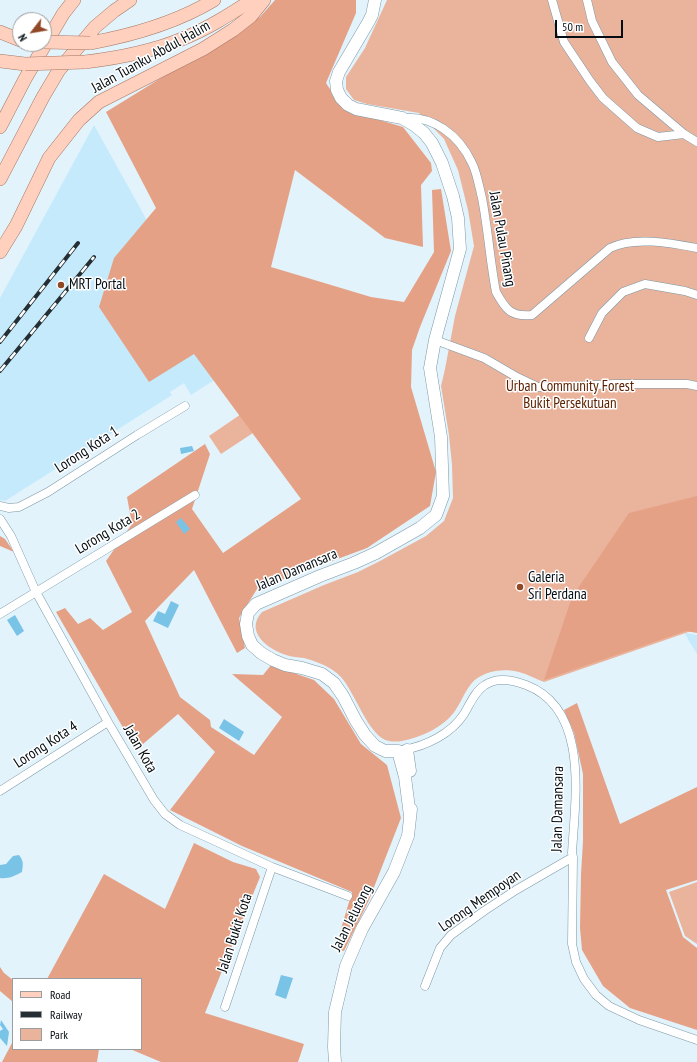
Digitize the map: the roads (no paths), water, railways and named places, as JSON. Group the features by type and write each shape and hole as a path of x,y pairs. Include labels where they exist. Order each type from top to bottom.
{"main road":[{"path":"0,127 24,79 63,14 74,0"},
{"path":"0,179 43,97 59,70 95,27 130,0"},
{"path":"52,42 90,43 119,38 149,29 185,15 214,0"},
{"path":"0,60 24,64 86,62 122,57 180,40 225,18 252,0"},
{"name":"Jalan Tuanku Abdul Halim","path":"0,252 16,226 49,158 79,120 99,102 203,49 233,30 251,16 264,0"},
{"path":"0,32 12,37"},
{"path":"0,42 12,41"}],"street":[{"name":"Jalan Damansara","path":"375,0 372,15 339,72 336,81 337,90 341,98 348,105 356,109 402,118 424,133 432,143 442,163 453,196 458,218 460,249 435,340 430,368 441,437 443,496 436,515 420,528 376,553 256,604 248,613 246,624 248,636 252,644 261,653 273,660 285,665 322,674 334,683 365,735 375,746 385,751 403,750 435,740 457,724 479,690 488,683 502,680 516,681 532,687 546,696 565,722 570,735 574,755 576,777 572,853 572,944 576,962 584,980 596,995 609,1006 639,1020 697,1040"},
{"path":"552,0 564,42 602,98 637,128 658,137 684,134"},
{"path":"587,0 592,21 612,62 638,95 684,134 697,142"},
{"name":"Jalan Pulau Pinang","path":"402,118 413,117 431,121 445,129 459,141 472,163 485,214 496,292 506,308 514,314 522,316 532,315 610,248 617,245 655,242 697,248"},
{"path":"589,338 602,313 623,292 645,284 685,291 697,295"},
{"path":"435,340 484,358 538,387 614,384 688,384 697,386"},
{"name":"Lorong Kota 1","path":"0,506 9,508 19,507 48,492 185,406"},
{"name":"Lorong Kota 2","path":"0,614 195,495"},
{"name":"Jalan Kota","path":"0,519 11,536 36,592 108,722 154,800 165,814 180,825 272,867 348,896"},
{"name":"Lorong Kota 4","path":"0,791 108,722"},
{"name":"Jalan Jelutong","path":"403,750 410,816"},
{"name":"Jalan Jelutong","path":"335,1062 335,1012 346,966 362,929 394,872 408,836 413,791 403,750"},
{"path":"385,751 396,767 407,792"},
{"name":"Lorong Mempoyan","path":"425,986 440,948 450,935 516,890 573,857"},
{"name":"Jalan Bukit Kota","path":"225,1007 272,867"}],"water":[{"path":"192,446 194,451 181,454 180,448"},
{"path":"181,518 190,529 184,534 176,522"},
{"path":"171,601 179,605 168,628 153,621 158,611 165,614"},
{"path":"15,615 24,631 17,636 7,620"},
{"path":"224,719 244,732 239,741 219,728"},
{"path":"19,855 23,865 22,872 9,878 0,878 0,865 6,864 13,856"},
{"path":"281,975 293,978 286,999 275,995"},
{"path":"1,1020 9,1032 7,1046 0,1038 0,1031 3,1029 0,1025"}],"railway":[{"path":"0,342 78,243"},
{"path":"0,371 94,257"}],"place":[{"name":"MRT Portal","path":"61,285"},
{"name":"Galeria Sri Perdana","path":"520,587"}],"park label":[{"name":"Urban Community Forest Bukit Persekutuan","path":"570,396"}]}
